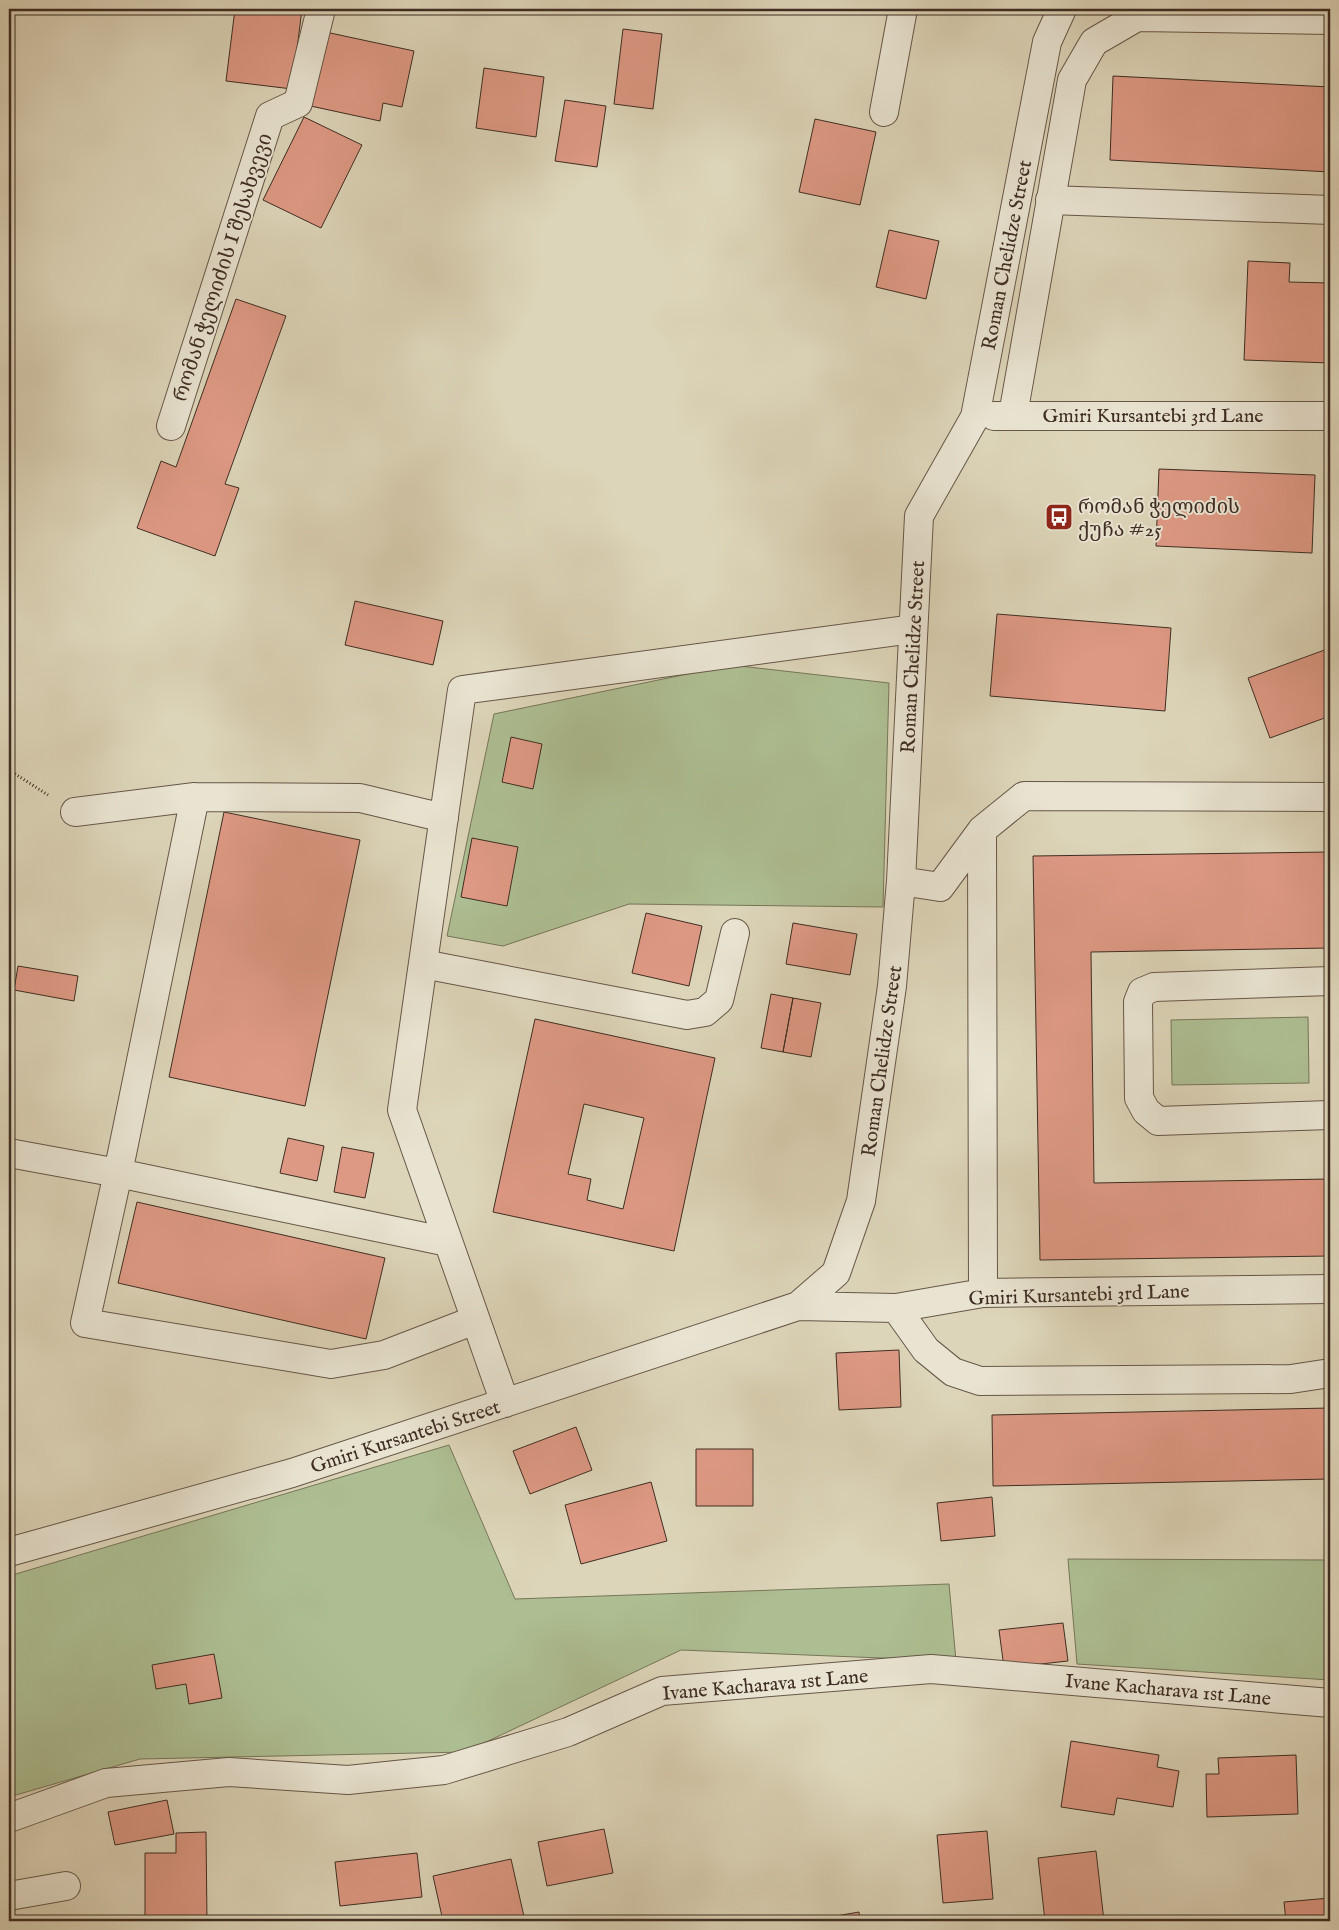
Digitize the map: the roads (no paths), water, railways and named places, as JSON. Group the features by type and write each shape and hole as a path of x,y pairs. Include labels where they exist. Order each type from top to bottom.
{"street":[{"name":"რომან ჭელიძის I შესახვევი","path":"171,426 270,116 298,103 321,9"},
{"path":"884,112 903,9"},
{"name":"Roman Chelidze Street","path":"798,1306 836,1272 862,1200 892,986 900,882 919,516 975,417 1047,42 1062,9"},
{"path":"1013,414 1072,80 1094,42 1136,17 1330,20"},
{"path":"1050,200 1330,210"},
{"name":"Gmiri Kursantebi 3rd Lane","path":"975,417 1013,414 1330,416"},
{"path":"505,1404 402,1110 462,690 913,628"},
{"path":"900,882 940,887 982,830 1024,796 1330,797"},
{"path":"75,812 195,797 360,798 444,818"},
{"path":"195,797 118,1173 85,1323 331,1364 384,1355 475,1320"},
{"path":"982,830 984,1293"},
{"path":"423,964 687,1015 705,1012 719,1000 735,933"},
{"path":"1330,981 1154,987 1142,992 1138,1002 1139,1098 1146,1111 1158,1121 1330,1115"},
{"path":"9,1153 118,1173 448,1242"},
{"name":"Gmiri Kursantebi 3rd Lane","path":"798,1306 896,1308 984,1293 1330,1289"},
{"name":"Gmiri Kursantebi Street","path":"9,1552 292,1474 798,1306"},
{"path":"896,1308 926,1350 953,1372 980,1381 1291,1379 1330,1373"},
{"name":"Ivane Kacharava 1st Lane","path":"9,1818 106,1783 229,1772 348,1780 444,1770 568,1732 662,1690 930,1669 1330,1703"},
{"path":"9,1896 66,1886"}],"place":[{"name":"რომან ჭელიძის ქუჩა #25","path":"1059,517"}]}
